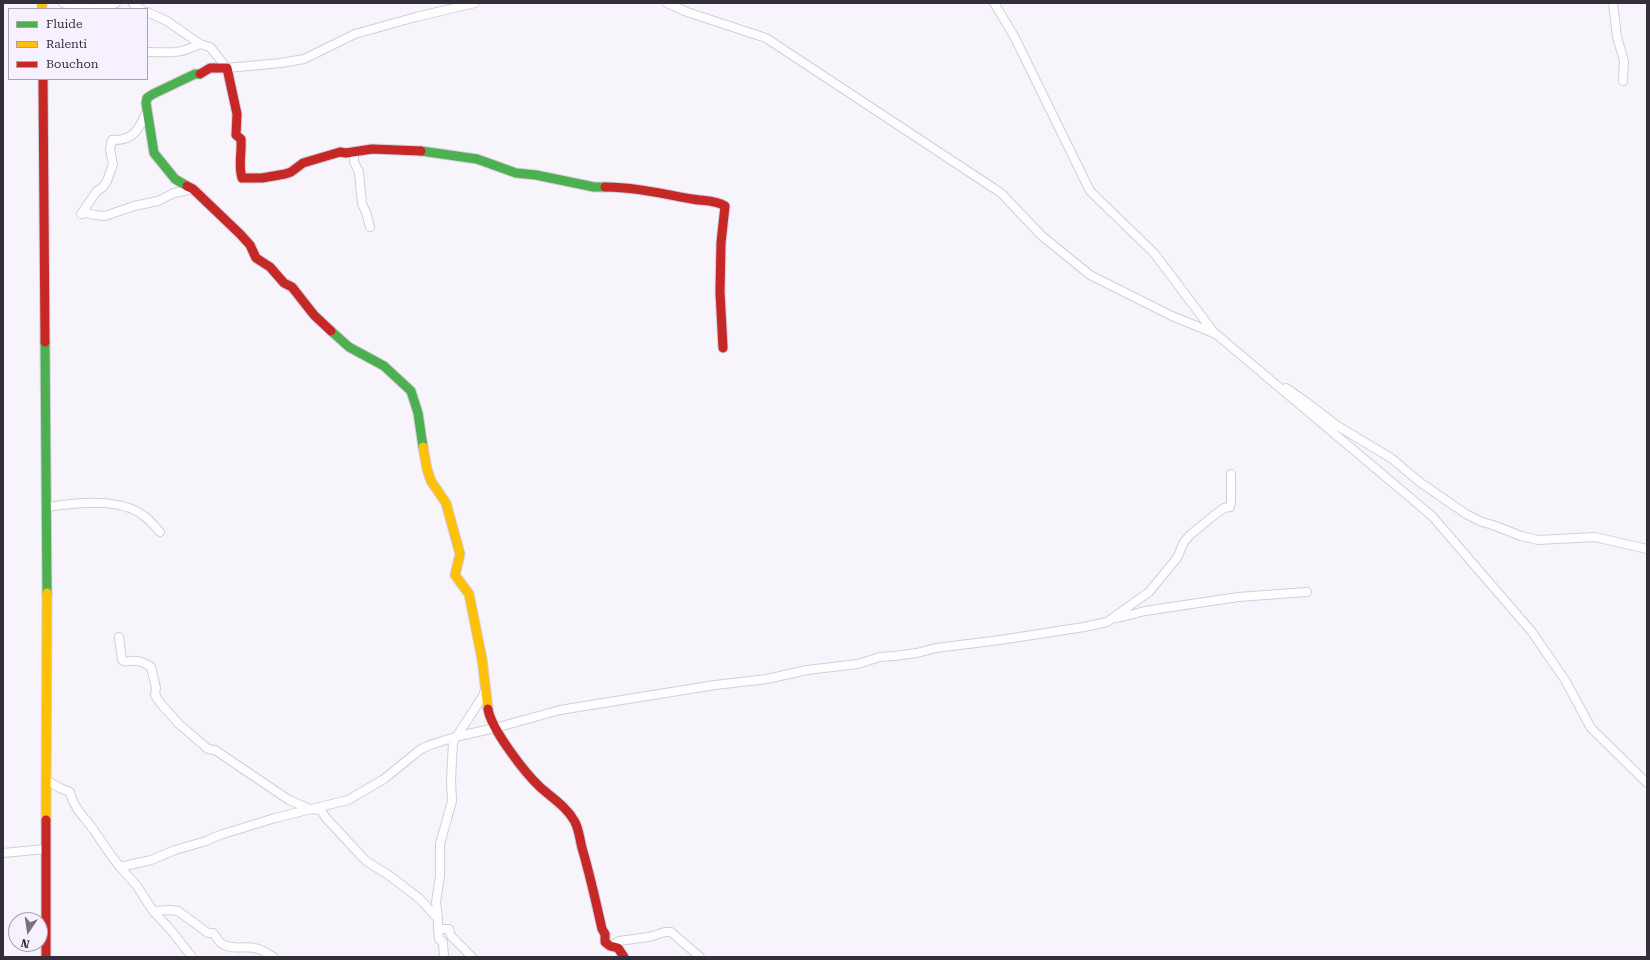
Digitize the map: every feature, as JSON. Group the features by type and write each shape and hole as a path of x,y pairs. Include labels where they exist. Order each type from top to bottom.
{"street":[{"path":"63,3 81,8 96,8 116,3"},
{"path":"475,3 354,34 304,58 280,63 227,68 210,68 202,74 195,74 160,90 147,98 147,111 154,153 168,172 175,179 193,190 240,234 250,245 256,258 270,266 284,283 292,287 314,315 328,329 349,347 384,366 411,391 418,413 427,469 431,481 446,503 460,554 455,575 468,594 482,659 489,716 495,728 531,778 540,788 562,805 575,822 588,868 602,929 605,934 605,942 610,946 618,948 624,957"},
{"path":"667,3 687,12 766,38 1001,193 1042,236 1090,275 1172,316 1216,334"},
{"path":"994,3 1014,36 1090,191 1154,253 1216,334 1432,516 1532,632 1565,680 1591,728 1647,783"},
{"path":"1613,3 1618,37 1624,60 1623,81"},
{"path":"148,12 167,21 200,44 210,47 227,68 237,114 236,135 241,139 242,154 239,170 242,178 256,179 287,173 296,169 303,163 340,152 354,152 372,149 423,151 477,159 516,173 536,175 594,187 624,187 643,191 662,192 722,204 725,206 721,243 720,292 723,348"},
{"path":"148,52 175,53 186,51 200,44"},
{"path":"43,80 47,507 46,957"},
{"path":"147,111 141,125 131,136 123,140 112,140 110,149 113,164 107,180 97,191 81,214 87,213 105,216 158,200 174,193 193,190"},
{"path":"354,152 354,162 359,172 362,204 370,227"},
{"path":"1251,364 1305,401 1336,425 1391,458 1421,483 1466,514 1482,522 1521,536 1538,540 1595,537 1647,549"},
{"path":"1107,622 1149,592 1177,558 1184,542 1190,535 1224,508 1230,507 1232,502 1231,474"},
{"path":"47,507 76,504 114,503 123,505 144,516 160,532"},
{"path":"120,867 151,860 175,850 206,841 220,834 348,800 384,779 421,749 455,737 495,728 560,710 715,685 767,679 807,670 858,664 880,657 902,655 936,648 1084,627 1107,622 1128,615 1165,608 1246,596 1306,592"},
{"path":"119,637 122,660 125,662 144,662 152,667 156,688 155,695 179,724 208,749 215,750 282,796 310,809 321,810 326,818 366,861 416,895 438,919"},
{"path":"444,957 444,942 439,939 436,902 440,876 440,844 452,801 452,748 455,737 460,732 483,696 485,687"},
{"path":"46,780 70,792 76,809 120,867 137,886 153,911 170,929 192,957"},
{"path":"3,853 46,849"},
{"path":"153,911 178,911 208,933 214,933 220,943 236,947 244,946 254,948 274,957"},
{"path":"438,929 449,929 451,936 472,957"},
{"path":"610,946 619,941 671,932 700,957"}],"traffic: fast":[{"path":"187,186 175,179 154,153 146,103 147,98 153,94 195,74 200,74"},
{"path":"421,151 477,159 516,173 536,175 594,187 605,187"},
{"path":"331,331 349,347 384,366 411,391 418,413 423,447"},
{"path":"45,342 47,593"}],"traffic: slow":[{"path":"42,3 42,8"},
{"path":"423,447 431,481 446,503 460,554 455,575 469,594 482,659 488,709"},
{"path":"46,820 47,593"}],"traffic: jam":[{"path":"200,74 210,68 227,68 237,114 236,135 241,139 240,169 242,178 262,178 285,174 291,172 303,163 340,152 346,153 372,149 421,151"},
{"path":"43,80 45,342"},
{"path":"187,186 193,189 240,234 250,245 256,258 270,267 284,283 292,287 314,315 331,331"},
{"path":"605,187 649,191 713,202 725,206 721,243 720,292 723,348"},
{"path":"488,709 490,718 495,728 526,772 540,787 568,812 575,822 602,929 605,934 605,942 610,946 618,948 624,957"},
{"path":"46,820 46,957"}]}
